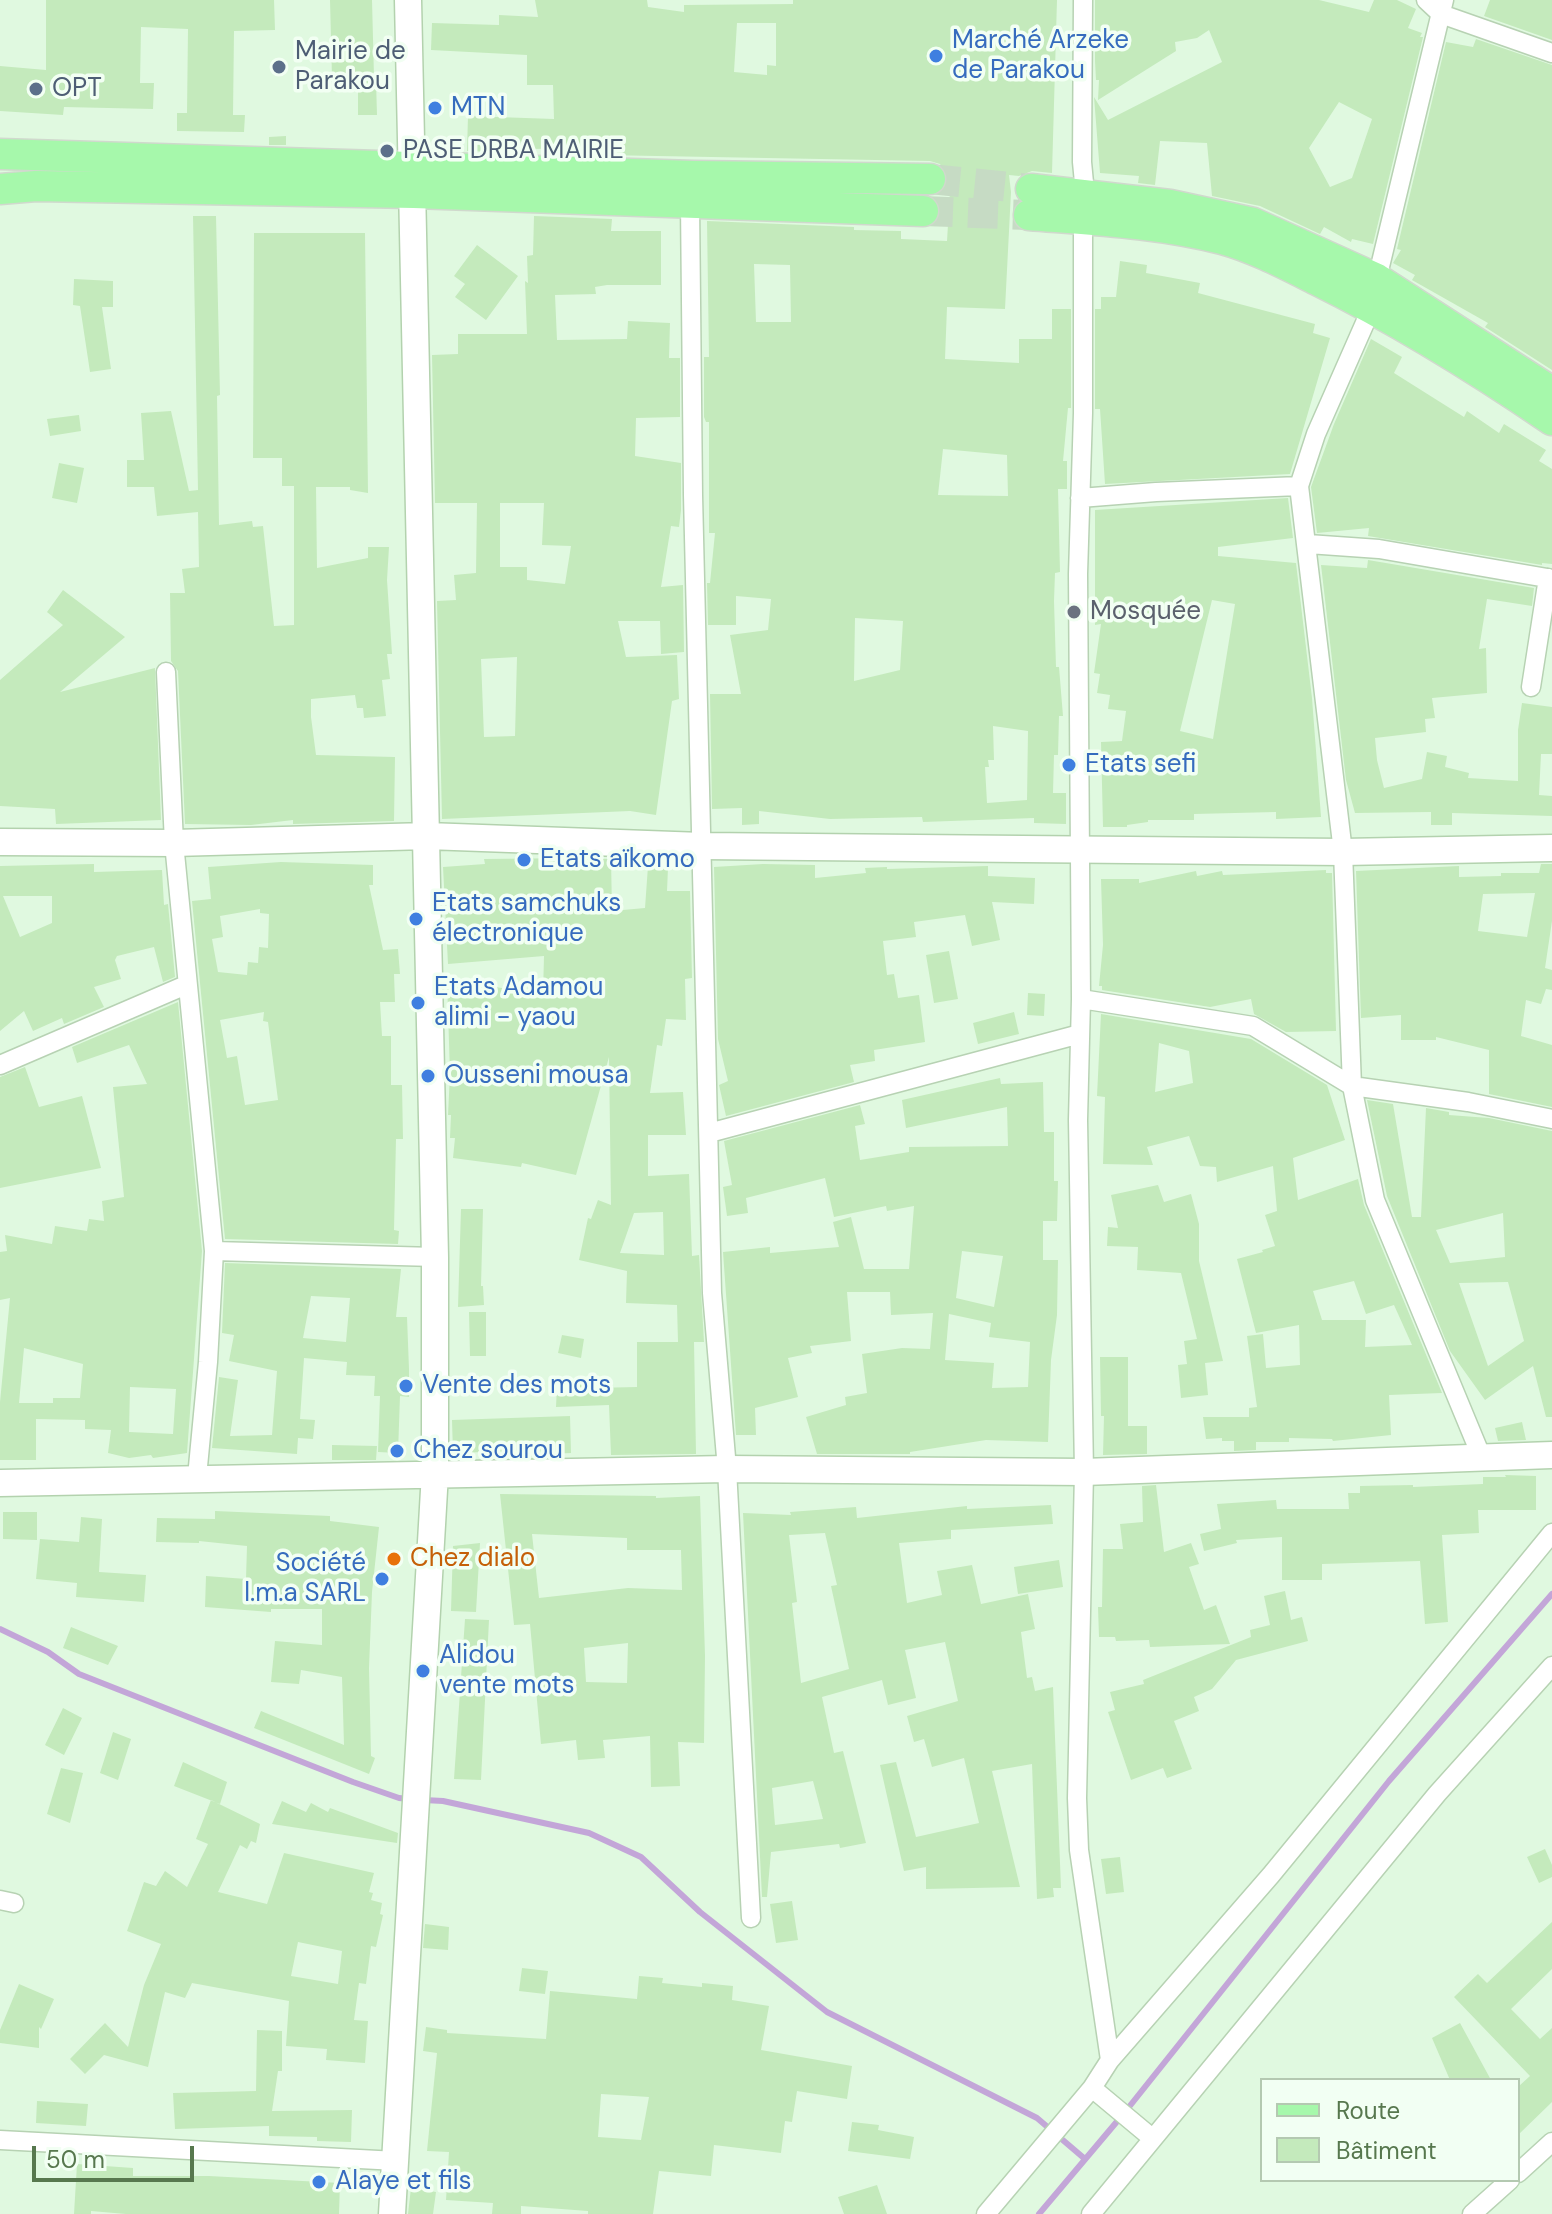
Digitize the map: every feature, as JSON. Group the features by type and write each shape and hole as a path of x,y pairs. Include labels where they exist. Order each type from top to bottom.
{"main road":[{"path":"0,154 413,179 690,204 923,211"},
{"path":"0,189 413,179 694,176 930,179"},
{"path":"1030,202 1084,206 1156,227 1225,240 1375,293 1552,392"},
{"path":"1375,293 1552,420"}],"street":[{"path":"392,2214 435,1473 435,1257 408,0"},
{"path":"1083,0 1081,999 1078,1120 1084,1472 1077,1832 1110,2060"},
{"path":"1426,0 1552,53"},
{"path":"1443,7 1375,293 1316,434 1299,486 1343,852 1352,1086 1375,1200 1482,1458"},
{"path":"690,204 693,495 712,1293 727,1469 751,1918"},
{"path":"1080,498 1299,486"},
{"path":"1308,544 1379,549 1550,578 1531,687"},
{"path":"166,672 174,843 214,1251 197,1477"},
{"path":"0,842 174,843 427,836 702,846 1343,852 1552,848"},
{"path":"0,1065 186,985"},
{"path":"1081,999 1253,1026 1352,1086 1468,1102 1552,1119"},
{"path":"709,1133 1080,1034"},
{"path":"214,1251 435,1257"},
{"path":"0,1483 727,1469 1084,1472 1552,1455"},
{"path":"986,2214 1092,2088 1110,2060 1271,1875 1552,1533"},
{"path":"1091,2214 1437,1794 1552,1666"},
{"path":"1092,2088 1152,2138"},
{"path":"0,2140 397,2161"},
{"path":"1520,2171 1552,2142"},
{"path":"1472,2214 1508,2182"}],"shaded area":[{"path":"0,0 1552,0 1552,2214 0,2214"}],"building":[{"path":"46,0 274,0 275,30 234,31 233,115 245,115 244,132 177,131 177,113 187,113 188,29 141,27 140,83 154,83 153,109 64,107 63,115 0,111 0,66 46,70"},
{"path":"330,0 372,0 374,77 332,78"},
{"path":"535,0 647,0 648,7 684,12 684,5 793,4 793,0 1057,0 1052,173 1032,171 1019,176 1009,175 1011,192 1005,309 947,307 945,359 1019,363 1019,339 1052,339 1052,309 1071,309 1071,408 1068,408 1063,461 1067,461 1067,489 1058,489 1060,572 1055,573 1054,601 1056,667 1059,667 1063,716 1059,716 1053,793 1066,793 1066,824 1034,823 1034,818 923,822 922,817 830,819 759,811 759,824 742,825 742,808 712,809 710,694 741,694 730,635 768,630 771,599 736,596 736,625 708,625 707,583 710,583 715,533 709,533 709,422 704,417 704,357 709,357 707,221 854,227 854,230 901,231 901,239 947,241 951,175 947,175 940,164 930,161 602,155 602,148 528,149 528,153 467,151 468,116 554,119 553,85 527,85 527,55 431,50 432,23 499,25 499,15 538,17","holes":["737,23 776,23 776,66 767,65 767,75 734,72","754,264 790,265 791,322 756,322","943,449 1007,455 1008,496 938,495","855,618 903,621 900,670 854,681","993,726 1028,731 1027,800 987,803 985,767 989,767 988,760 994,760"]},
{"path":"1095,0 1319,0 1369,12 1374,0 1397,0 1416,9 1408,28 1422,33 1420,37 1423,37 1373,244 1352,239 1351,242 1324,227 1320,234 1260,206 1212,196 1207,143 1160,141 1155,185 1138,183 1139,176 1100,173 1094,97 1108,120 1222,62 1209,30 1197,38 1175,42 1176,51 1098,100 1099,80 1096,80","holes":["1339,102 1372,119 1352,178 1330,187 1309,148"]},
{"path":"1490,0 1552,0 1552,40 1484,16"},
{"path":"1476,39 1552,65 1552,370 1485,327 1488,323 1412,280 1415,275 1393,263 1401,250 1397,249 1446,42 1473,47"},
{"path":"358,81 376,81 377,115 358,115"},
{"path":"286,136 286,145 269,145 269,137"},
{"path":"193,216 216,216 219,525 252,521 253,527 263,526 274,626 294,625 294,486 282,486 282,458 253,458 254,233 365,233 368,493 350,490 350,487 316,487 317,568 368,558 368,547 389,547 387,580 392,654 387,654 390,679 382,680 386,716 364,718 363,708 357,708 355,695 311,699 311,717 316,755 395,757 394,821 293,824 293,820 251,825 185,824 178,671 171,661 170,593 185,593 182,569 199,567 198,512 157,516 154,487 127,487 127,460 144,460 141,413 171,411 189,491 198,490"},
{"path":"534,216 612,219 611,231 661,231 661,285 607,285 595,287 596,294 555,295 557,340 627,339 628,321 670,323 669,358 680,358 680,417 636,418 635,456 681,463 679,527 671,526 661,587 683,585 684,652 661,654 660,621 618,621 626,657 677,655 679,699 672,701 656,815 630,811 442,819 437,601 456,600 454,575 476,573 477,503 435,503 432,355 458,354 458,334 527,334 525,281 528,283 527,256 533,255","holes":["500,503 544,503 542,545 571,546 565,584 527,580 527,567 500,567","517,657 515,736 484,737 481,659"]},
{"path":"477,245 518,276 486,320 455,297 465,284 454,276"},
{"path":"1120,261 1147,265 1146,273 1200,283 1198,293 1315,324 1313,333 1330,338 1290,474 1105,484 1100,409 1095,409 1095,309 1101,309 1101,297 1116,297"},
{"path":"74,279 113,281 113,307 102,307 111,369 90,372 80,306 73,305"},
{"path":"1371,339 1402,357 1394,373 1464,417 1467,411 1499,433 1504,424 1546,450 1539,461 1552,469 1552,564 1542,565 1368,536 1369,528 1317,533 1311,487"},
{"path":"79,415 81,431 50,436 47,419"},
{"path":"59,463 84,468 77,503 52,498"},
{"path":"1288,498 1293,538 1218,547 1218,556 1296,563 1312,698 1321,817 1276,819 1276,812 1194,814 1194,820 1148,820 1127,827 1103,827 1101,742 1122,741 1126,711 1108,709 1110,695 1097,693 1100,674 1094,673 1101,624 1095,625 1095,510","holes":["1212,600 1235,604 1213,739 1180,731"]},
{"path":"1368,560 1534,588 1532,606 1487,599 1479,649 1486,648 1487,693 1432,698 1435,718 1425,719 1426,732 1375,738 1384,788 1422,779 1427,752 1447,756 1445,767 1469,773 1468,778 1518,781 1518,730 1522,703 1552,707 1552,754 1541,754 1539,795 1552,796 1552,816 1452,813 1452,825 1431,825 1431,812 1355,813 1346,780 1321,565 1367,568"},
{"path":"63,590 125,637 60,692 155,668 161,820 56,824 55,809 0,806 0,680 63,625 47,612"},
{"path":"484,859 611,859 612,911 645,908 648,866 668,868 667,891 690,891 692,978 685,979 686,1020 666,1019 662,1046 657,1045 650,1093 683,1092 686,1135 648,1135 648,1176 689,1174 692,1256 699,1255 704,1342 694,1342 696,1454 611,1455 609,1405 556,1407 557,1386 571,1386 571,1381 593,1382 593,1388 637,1387 637,1342 678,1342 677,1305 626,1303 627,1271 579,1260 588,1218 591,1219 598,1200 611,1205 609,1057 576,1175 522,1163 521,1167 453,1158 455,1138 450,1138 451,1115 448,1115 447,980 543,994 544,956 448,964 443,867 485,864","holes":["663,1212 664,1255 620,1253 634,1213"]},
{"path":"281,862 373,865 373,885 369,885 383,950 398,949 400,974 394,974 395,1002 380,1002 382,1036 391,1036 391,1085 402,1085 403,1139 396,1139 394,1230 399,1231 398,1244 225,1239 192,901 211,899 208,867","holes":["260,909 260,913 269,914 268,948 259,947 258,963 248,962 247,975 218,972 212,939 223,937 220,916","264,1012 263,1021 268,1022 278,1100 245,1105 237,1056 227,1058 220,1020"]},
{"path":"94,864 94,872 162,870 175,977 163,982 154,947 117,956 115,960 121,979 94,987 104,1007 64,1024 62,1018 33,1031 24,1011 0,1031 0,866","holes":["3,896 52,896 52,923 20,937"]},
{"path":"1541,864 1552,864 1552,921 1545,968 1552,970 1552,990 1546,989 1541,1004 1526,1000 1521,1036 1552,1045 1552,1107 1489,1094 1489,1050 1436,1037 1436,1040 1401,1040 1401,1015 1361,1018 1356,871 1459,866 1459,877 1539,873","holes":["1535,893 1527,937 1478,931 1483,894"]},
{"path":"815,865 815,878 866,873 865,868 988,866 988,876 1035,878 1034,904 992,902 1000,940 972,946 965,915 914,922 916,937 883,941 887,975 894,974 898,998 919,995 925,1042 874,1050 875,1061 850,1065 854,1082 726,1116 719,1085 728,1081 718,1039 714,867"},
{"path":"1326,870 1326,873 1332,873 1336,1031 1286,1032 1254,1014 1251,999 1210,1007 1102,990 1099,986 1103,945 1101,879 1139,879 1139,883 1196,871 1197,876 1222,871 1223,875"},
{"path":"949,951 958,999 934,1003 926,955"},
{"path":"1028,993 1045,994 1044,1016 1027,1015"},
{"path":"178,1002 202,1251 187,1453 129,1458 108,1453 111,1430 85,1429 85,1420 36,1419 36,1460 0,1460 0,1402 10,1298 0,1300 0,1252 7,1251 5,1235 52,1244 55,1226 87,1231 89,1219 104,1221 102,1201 124,1197 113,1087 147,1084 129,1045 77,1063 72,1047","holes":["24,1348 83,1364 80,1398 53,1398 53,1403 19,1403","130,1387 176,1389 173,1434 129,1432"]},
{"path":"1014,1012 1019,1034 978,1044 973,1023"},
{"path":"1101,1014 1251,1039 1327,1085 1345,1140 1293,1158 1298,1200 1358,1179 1364,1205 1442,1393 1389,1395 1391,1435 1333,1441 1289,1438 1289,1442 1256,1442 1256,1450 1234,1451 1234,1441 1206,1439 1203,1417 1249,1417 1249,1408 1257,1407 1247,1336 1263,1334 1266,1368 1300,1365 1299,1325 1256,1333 1237,1259 1275,1246 1265,1215 1277,1211 1273,1166 1217,1182 1216,1167 1200,1166 1189,1136 1147,1147 1153,1165 1103,1164 1105,1097 1097,1096","holes":["1159,1043 1189,1051 1193,1083 1155,1092","1354,1281 1366,1314 1394,1305 1412,1345 1365,1347 1366,1320 1322,1320 1313,1291"]},
{"path":"25,1067 39,1107 82,1096 101,1168 0,1188 0,1077"},
{"path":"1000,1078 1001,1084 1043,1082 1044,1132 1054,1132 1054,1181 1058,1181 1057,1221 1043,1221 1043,1260 1058,1260 1048,1442 986,1440 910,1454 817,1454 806,1417 846,1405 845,1397 867,1393 862,1354 902,1348 930,1349 933,1313 891,1315 890,1292 847,1292 851,1341 810,1346 812,1353 788,1358 798,1397 755,1408 756,1435 736,1435 723,1252 770,1247 770,1253 839,1247 833,1222 851,1217 864,1269 909,1269 914,1206 887,1211 886,1206 834,1217 825,1178 746,1198 748,1213 727,1216 723,1187 732,1185 724,1141 860,1105 865,1124 855,1126 860,1160 909,1152 909,1147 1008,1146 1007,1107 906,1128 902,1100","holes":["962,1251 1003,1256 994,1307 956,1298","949,1314 991,1323 989,1337 1030,1342 1028,1387 992,1388 994,1363 945,1360"]},
{"path":"1367,1100 1393,1104 1412,1217 1421,1217 1426,1108 1449,1112 1449,1115 1489,1118 1552,1131 1552,1417 1546,1417 1533,1366 1485,1400 1450,1351 1387,1196","holes":["1503,1213 1505,1257 1450,1263 1436,1230","1508,1282 1524,1341 1488,1366 1459,1283"]},
{"path":"1158,1185 1164,1202 1191,1194 1199,1224 1199,1261 1223,1361 1205,1363 1208,1395 1181,1398 1178,1365 1187,1364 1184,1341 1197,1339 1181,1273 1137,1270 1138,1247 1107,1246 1108,1227 1118,1228 1111,1195"},
{"path":"461,1209 483,1209 481,1286 484,1305 458,1307"},
{"path":"225,1263 401,1269 396,1317 407,1317 409,1397 400,1396 398,1453 378,1452 380,1396 374,1396 375,1376 346,1375 347,1362 304,1358 300,1419 315,1420 313,1439 298,1438 297,1454 212,1448 219,1377 238,1380 230,1436 272,1435 277,1371 229,1361 234,1335 222,1333","holes":["311,1296 350,1298 346,1342 303,1338"]},
{"path":"469,1312 486,1312 486,1356 470,1356"},
{"path":"562,1335 584,1339 581,1358 558,1353"},
{"path":"1100,1357 1128,1357 1128,1426 1147,1426 1147,1454 1103,1455"},
{"path":"570,1416 571,1453 550,1454 549,1450 453,1453 452,1420"},
{"path":"1522,1422 1526,1440 1498,1441 1495,1428"},
{"path":"332,1445 377,1446 376,1460 332,1460"},
{"path":"1536,1476 1536,1510 1478,1510 1479,1533 1442,1535 1448,1622 1425,1624 1420,1561 1322,1564 1322,1580 1282,1580 1282,1537 1236,1540 1237,1543 1204,1551 1200,1534 1221,1529 1217,1504 1276,1500 1277,1509 1349,1509 1348,1493 1360,1493 1360,1486 1483,1484 1483,1477"},
{"path":"1156,1485 1164,1552 1191,1543 1199,1564 1189,1567 1204,1610 1216,1605 1230,1644 1150,1647 1149,1640 1116,1641 1115,1637 1099,1637 1103,1549 1123,1549 1120,1524 1143,1522 1142,1486"},
{"path":"500,1494 656,1498 700,1496 705,1656 704,1743 678,1742 680,1786 651,1787 650,1736 603,1740 605,1758 578,1760 576,1740 541,1744 530,1624 514,1625","holes":["532,1534 627,1538 627,1550 681,1550 682,1590 628,1588 539,1598","628,1643 627,1683 586,1682 584,1648"]},
{"path":"1051,1505 1053,1524 951,1530 951,1539 899,1543 907,1603 942,1595 937,1571 972,1565 981,1604 1028,1594 1035,1629 1021,1632 1027,1678 1032,1677 1035,1691 1053,1687 1061,1888 1053,1888 1054,1897 1037,1899 1032,1764 992,1771 1020,1887 926,1889 926,1867 904,1871 880,1765 896,1762 916,1837 979,1823 964,1758 932,1767 924,1739 914,1742 907,1716 958,1701 945,1642 905,1650 916,1698 888,1705 882,1680 822,1697 834,1753 843,1751 866,1843 840,1848 839,1844 771,1852 767,1897 762,1897 743,1513 791,1515 790,1512 856,1507 857,1518 967,1506 967,1509","holes":["825,1533 837,1585 831,1586 849,1669 801,1683 792,1603 797,1602 789,1535","813,1781 823,1819 775,1825 772,1788"]},
{"path":"215,1511 330,1516 330,1521 379,1527 369,1668 371,1756 375,1758 369,1774 254,1728 261,1711 344,1745 342,1677 301,1670 299,1684 271,1682 275,1641 322,1645 322,1609 271,1609 271,1612 205,1607 206,1576 246,1579 247,1546 199,1541 156,1542 157,1518 215,1519"},
{"path":"3,1512 37,1512 37,1540 3,1539"},
{"path":"81,1517 102,1519 99,1572 146,1575 144,1602 76,1597 77,1583 36,1579 40,1539 79,1542"},
{"path":"480,1543 476,1612 451,1611 453,1546"},
{"path":"1059,1560 1063,1587 1018,1594 1014,1567"},
{"path":"1285,1591 1291,1620 1302,1617 1308,1641 1236,1660 1212,1689 1194,1697 1199,1711 1174,1721 1192,1769 1167,1778 1163,1768 1131,1780 1108,1712 1115,1710 1110,1692 1144,1684 1143,1680 1251,1637 1250,1630 1270,1625 1264,1596"},
{"path":"465,1619 489,1620 481,1780 454,1779"},
{"path":"71,1627 118,1646 108,1665 63,1648"},
{"path":"63,1708 82,1718 64,1755 45,1745"},
{"path":"113,1732 131,1739 118,1780 100,1773"},
{"path":"183,1762 227,1782 220,1804 174,1786"},
{"path":"61,1768 83,1773 70,1823 47,1814"},
{"path":"211,1800 260,1824 256,1843 251,1841 247,1849 240,1845 218,1892 267,1904 284,1853 374,1873 369,1892 373,1893 371,1900 382,1903 380,1914 383,1915 376,1947 371,1946 366,1984 359,1983 354,2020 368,2021 365,2063 326,2060 327,2049 286,2046 289,2001 192,1983 185,1998 165,1992 148,2067 104,2055 85,2074 70,2059 105,2023 128,2047 144,1985 161,1944 127,1931 144,1882 156,1886 165,1871 187,1887 208,1844 196,1839","holes":["298,1942 342,1951 338,1984 291,1976"]},
{"path":"282,1801 306,1812 311,1803 328,1812 330,1808 398,1833 397,1843 272,1824"},
{"path":"1545,1849 1552,1865 1552,1877 1539,1883 1527,1857"},
{"path":"1120,1857 1124,1892 1106,1894 1101,1859"},
{"path":"792,1901 798,1940 776,1943 770,1904"},
{"path":"1552,1922 1552,1969 1511,2009 1540,2039 1552,2028 1552,2102 1520,2133 1520,2085 1530,2076 1454,1997 1478,1974 1487,1983"},
{"path":"425,1924 449,1927 448,1950 423,1948"},
{"path":"522,1968 548,1971 545,1994 519,1991"},
{"path":"639,1976 663,1978 662,1983 733,1986 732,2000 769,2006 761,2050 852,2066 847,2099 797,2091 792,2122 785,2121 781,2153 714,2145 711,2176 659,2171 653,2214 588,2214 588,2211 521,2206 521,2214 492,2214 493,2203 446,2200 449,2152 427,2151 437,2053 423,2051 426,2027 447,2030 447,2033 546,2039 550,1991 637,1999","holes":["601,2094 649,2097 641,2140 598,2137"]},
{"path":"19,1984 54,1999 41,2029 39,2027 39,2048 0,2043 0,2030"},
{"path":"1460,2023 1490,2078 1449,2078 1432,2038"},
{"path":"257,2030 282,2031 282,2071 278,2071 272,2111 352,2110 351,2142 317,2141 317,2137 269,2136 269,2126 175,2129 173,2093 256,2091"},
{"path":"37,2101 88,2104 86,2126 36,2123"},
{"path":"852,2122 879,2125 878,2130 914,2137 910,2159 848,2151"},
{"path":"77,2164 133,2168 133,2176 209,2176 340,2183 339,2214 126,2214 91,2211 91,2214 74,2214"},
{"path":"877,2185 887,2214 844,2214 838,2197"},
{"path":"411,2188 436,2192 433,2214 408,2214"}],"waterway":[{"path":"1039,2214 1125,2112 1389,1781 1552,1594"},
{"path":"0,1629 48,1652 79,1674 353,1782 409,1799"},
{"path":"424,1800 443,1801 589,1833 641,1857 700,1912 827,2012 1037,2118 1085,2159"}],"tunnel":[{"path":"930,179 1031,189"},
{"path":"923,211 1029,215"}],"place":[{"name":"Marché Arzeke de Parakou","path":"936,56"},
{"name":"Mairie de Parakou","path":"279,67"},
{"name":"OPT","path":"36,89"},
{"name":"MTN","path":"435,108"},
{"name":"PASE DRBA MAIRIE","path":"387,151"},
{"name":"Mosquée","path":"1074,612"},
{"name":"Etats sefi","path":"1069,765"},
{"name":"Etats aïkomo","path":"524,860"},
{"name":"Etats samchuks électronique","path":"416,919"},
{"name":"Etats Adamou alimi - yaou","path":"418,1003"},
{"name":"Ousseni mousa","path":"428,1076"},
{"name":"Vente des mots","path":"406,1386"},
{"name":"Chez sourou","path":"397,1451"},
{"name":"Chez dialo","path":"394,1559"},
{"name":"Société l.m.a SARL","path":"382,1579"},
{"name":"Alidou vente mots","path":"423,1671"},
{"name":"Alaye et fils","path":"319,2182"}]}
